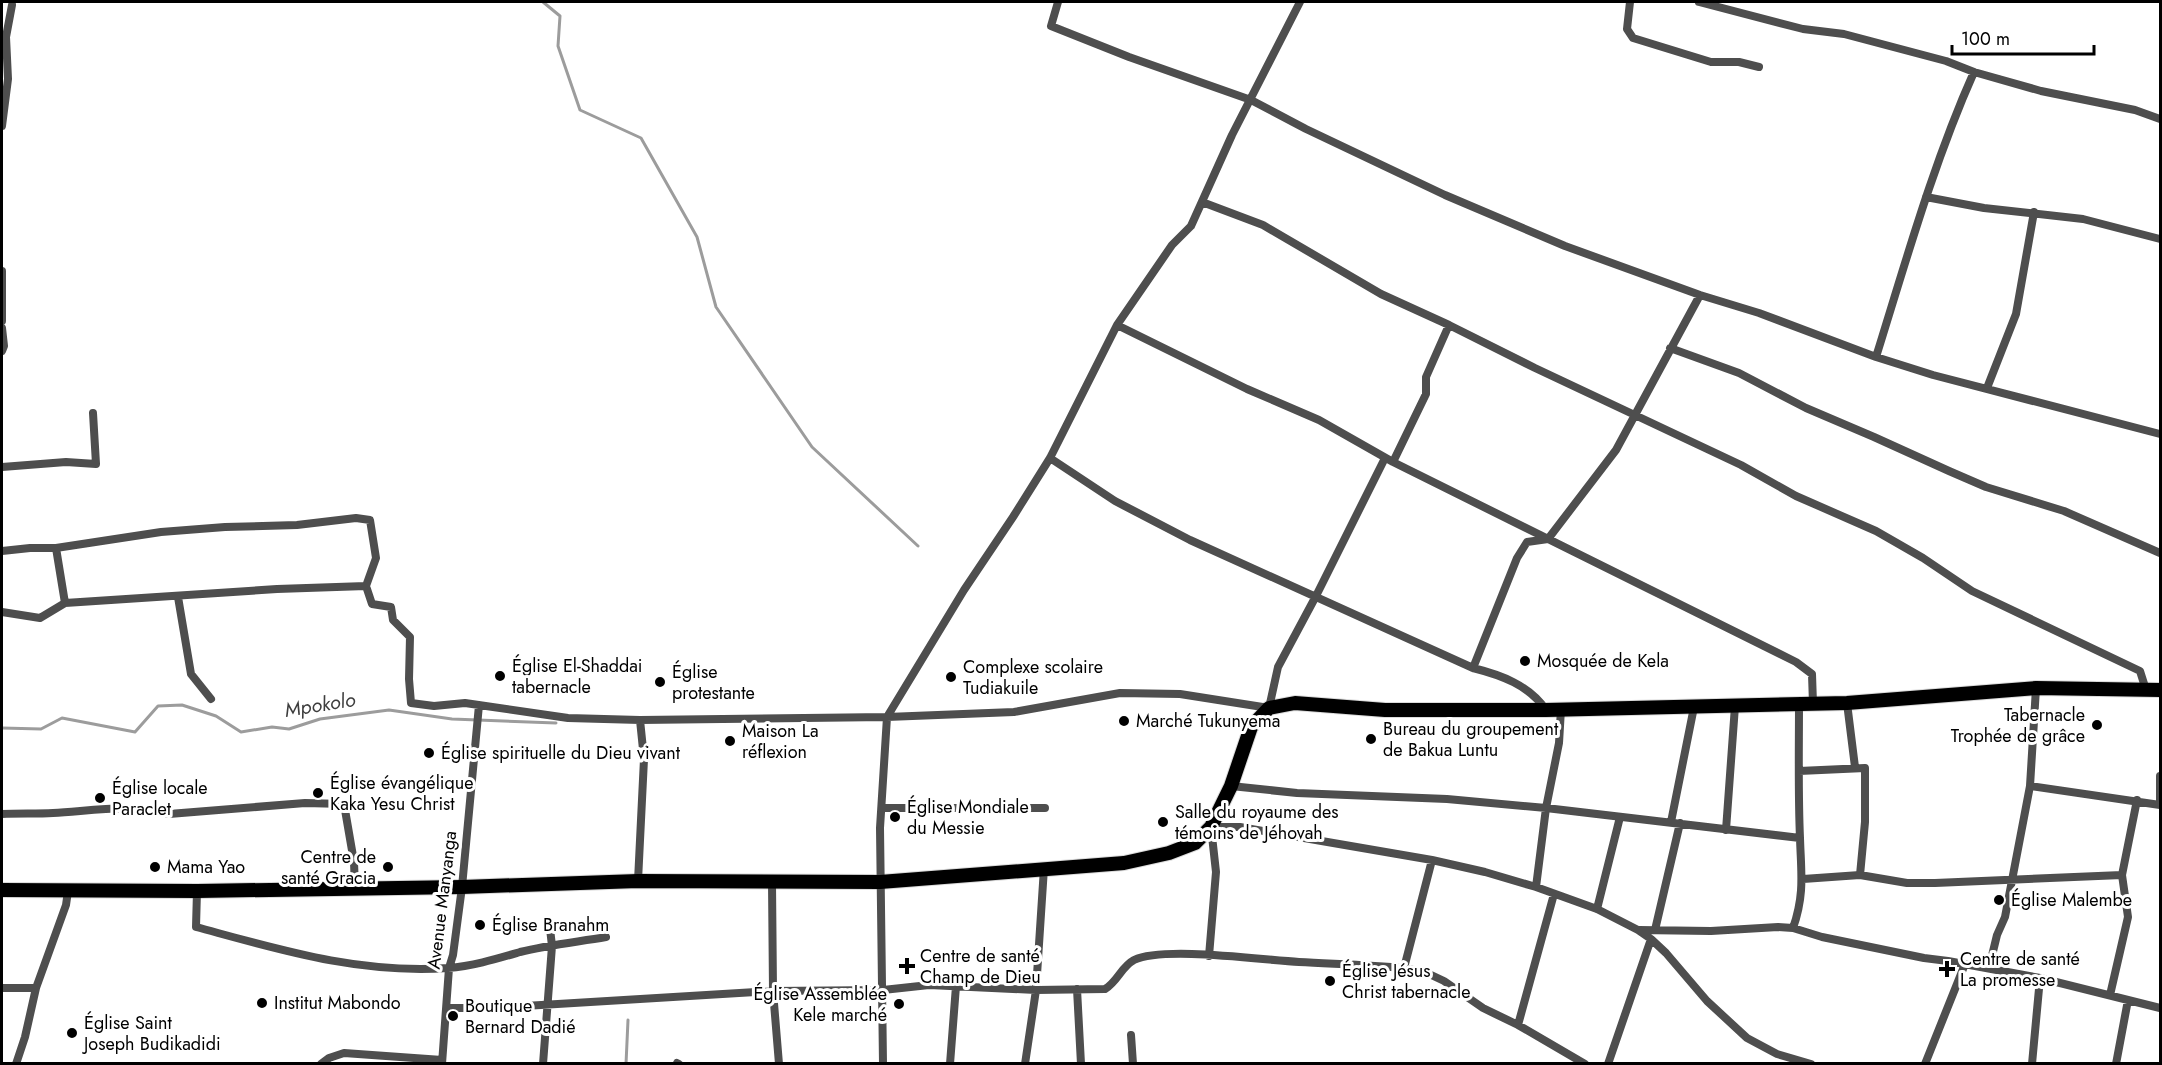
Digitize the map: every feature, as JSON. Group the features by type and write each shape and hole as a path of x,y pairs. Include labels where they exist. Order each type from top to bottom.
{"highway":[{"path":"2,890 197,891 638,881 880,882 1124,862 1169,854 1195,843 1211,827 1231,786 1251,727 1269,708 1295,703 1385,710 1546,710 1847,703 2036,688 2160,690"}],"street":[{"path":"1059,2 1051,26 1139,61 1251,100 1444,195 1564,246 1700,295 1759,312 1876,357 1933,375 2160,434"},
{"path":"883,1064 880,828 887,717 964,590 1050,458 1117,325 1172,245 1191,226 1232,135 1300,2"},
{"path":"1630,2 1627,29 1633,38 1711,62 1739,62 1759,67"},
{"path":"1699,2 1803,29 1844,34 1946,61 1974,72 2041,91 2135,110 2160,119"},
{"path":"2,126 8,79 6,37 12,5"},
{"path":"1876,357 1926,197 1952,122 1974,72"},
{"path":"1926,197 1984,207 2083,219 2160,239"},
{"path":"1202,202 1263,225 1381,294 1742,465 1796,496 1876,531 1923,558 1972,591 2140,671 2146,690"},
{"path":"1987,388 2016,314 2034,212"},
{"path":"2,271 2,321"},
{"path":"1473,668 1517,558 1527,542 1548,539 1616,450 1700,295"},
{"path":"1117,325 1247,389 1319,420 1389,460 1796,662 1812,674 1806,704 1800,771 1800,838 1803,879 1798,914 1793,928"},
{"path":"2,551 56,548 161,532 370,520 376,558 366,586 372,604 391,607 393,620 410,637 411,703 434,706 465,703 568,718 640,720 887,717 1014,712 1120,693 1180,694 1269,708 1278,667 1426,394 1426,377 1449,325"},
{"path":"2,328 4,346 2,351"},
{"path":"1671,348 1739,373 1806,408 1986,487 2064,512 2160,553"},
{"path":"2,467 66,462 96,464 93,413"},
{"path":"1050,458 1126,507 1190,540 1473,668 1514,682 1537,698 1546,710"},
{"path":"56,548 65,603"},
{"path":"2,612 40,618 65,603 277,589 366,586"},
{"path":"178,597 191,674 212,699"},
{"path":"1989,968 1997,934 2005,917 2030,786 2036,688"},
{"path":"1847,703 1855,767"},
{"name":"Avenue Manyanga","path":"442,1062 449,968 453,955 462,886 479,705"},
{"path":"1726,830 1735,706"},
{"path":"1654,930 1694,707"},
{"path":"1536,887 1546,808 1559,743 1561,709"},
{"path":"638,881 644,759 640,720"},
{"path":"1800,771 1865,768 1865,822 1860,874"},
{"path":"2030,786 2160,805 2160,776"},
{"path":"1231,786 1297,793 1447,799 1546,808 1800,838"},
{"path":"2110,995 2128,917 2122,875 2137,800"},
{"path":"2,814 114,808 152,809 169,814 305,803 344,804 354,862 355,888"},
{"path":"883,808 1045,808"},
{"path":"1597,909 1620,817"},
{"path":"1209,956 1216,872 1211,827 1240,827 1432,860 1536,887 1597,909 1638,930 1666,952 1707,1001 1747,1038 1777,1054 1811,1064"},
{"path":"1404,968 1432,860"},
{"path":"1025,1064 1036,990 1044,868"},
{"path":"1803,879 1860,874 1907,883 2122,875"},
{"path":"772,883 773,991 779,1064"},
{"path":"16,1064 25,1037 36,988 66,905 68,891"},
{"path":"197,891 196,927 312,958 382,968 449,968 606,937"},
{"path":"1518,1025 1554,894"},
{"path":"543,1064 552,946 549,920"},
{"path":"1638,930 1711,931 1793,928 1822,937 1924,958 2040,978 2160,1008"},
{"path":"1608,1064 1651,939"},
{"path":"447,1008 490,1008 773,991 883,990 929,985 1036,990 1105,989 1114,984 1122,969 1133,961 1152,955 1209,956 1404,968 1427,973 1444,981 1483,1008 1518,1025 1585,1064"},
{"path":"1925,1064 1965,964"},
{"path":"2032,1064 2040,978"},
{"path":"950,1064 956,986"},
{"path":"2,988 36,988"},
{"path":"1077,989 1081,1064"},
{"path":"2116,1064 2128,1000"},
{"path":"1131,1035 1133,1064"},
{"path":"321,1064 329,1058 344,1053 442,1062"}],"waterway":[{"path":"543,2 560,16 558,46 580,110 641,138 697,237 716,307 812,447 918,546"},
{"name":"Mpokolo","path":"2,728 41,729 62,718 135,732 158,706 182,705 216,716 241,732 272,727 289,729 320,719 389,710 452,719 556,723"},
{"path":"626,1064 628,1020"}],"place":[{"name":"Mosquée de Kela","path":"1525,661"},
{"name":"Église El-Shaddai tabernacle","path":"500,676"},
{"name":"Complexe scolaire Tudiakuile","path":"951,677"},
{"name":"Église protestante","path":"660,682"},
{"name":"Marché Tukunyema","path":"1124,721"},
{"name":"Tabernacle Trophée de grâce","path":"2097,725"},
{"name":"Bureau du groupement de Bakua Luntu","path":"1371,739"},
{"name":"Maison La réflexion","path":"730,741"},
{"name":"Église spirituelle du Dieu vivant","path":"429,753"},
{"name":"Église évangélique Kaka Yesu Christ","path":"318,793"},
{"name":"Église locale Paraclet","path":"100,798"},
{"name":"Église Mondiale du Messie","path":"895,817"},
{"name":"Salle du royaume des témoins de Jéhovah","path":"1163,822"},
{"name":"Mama Yao","path":"155,867"},
{"name":"Centre de santé Gracia","path":"388,867"},
{"name":"Église Malembe","path":"1999,900"},
{"name":"Église Branahm","path":"480,925"},
{"name":"Centre de santé Champ de Dieu","path":"907,966"},
{"name":"Centre de santé La promesse","path":"1947,969"},
{"name":"Église Jésus Christ tabernacle","path":"1330,981"},
{"name":"Institut Mabondo","path":"262,1003"},
{"name":"Église Assemblée Kele marché","path":"899,1004"},
{"name":"Boutique Bernard Dadié","path":"453,1016"},
{"name":"Église Saint Joseph Budikadidi","path":"72,1033"}]}
